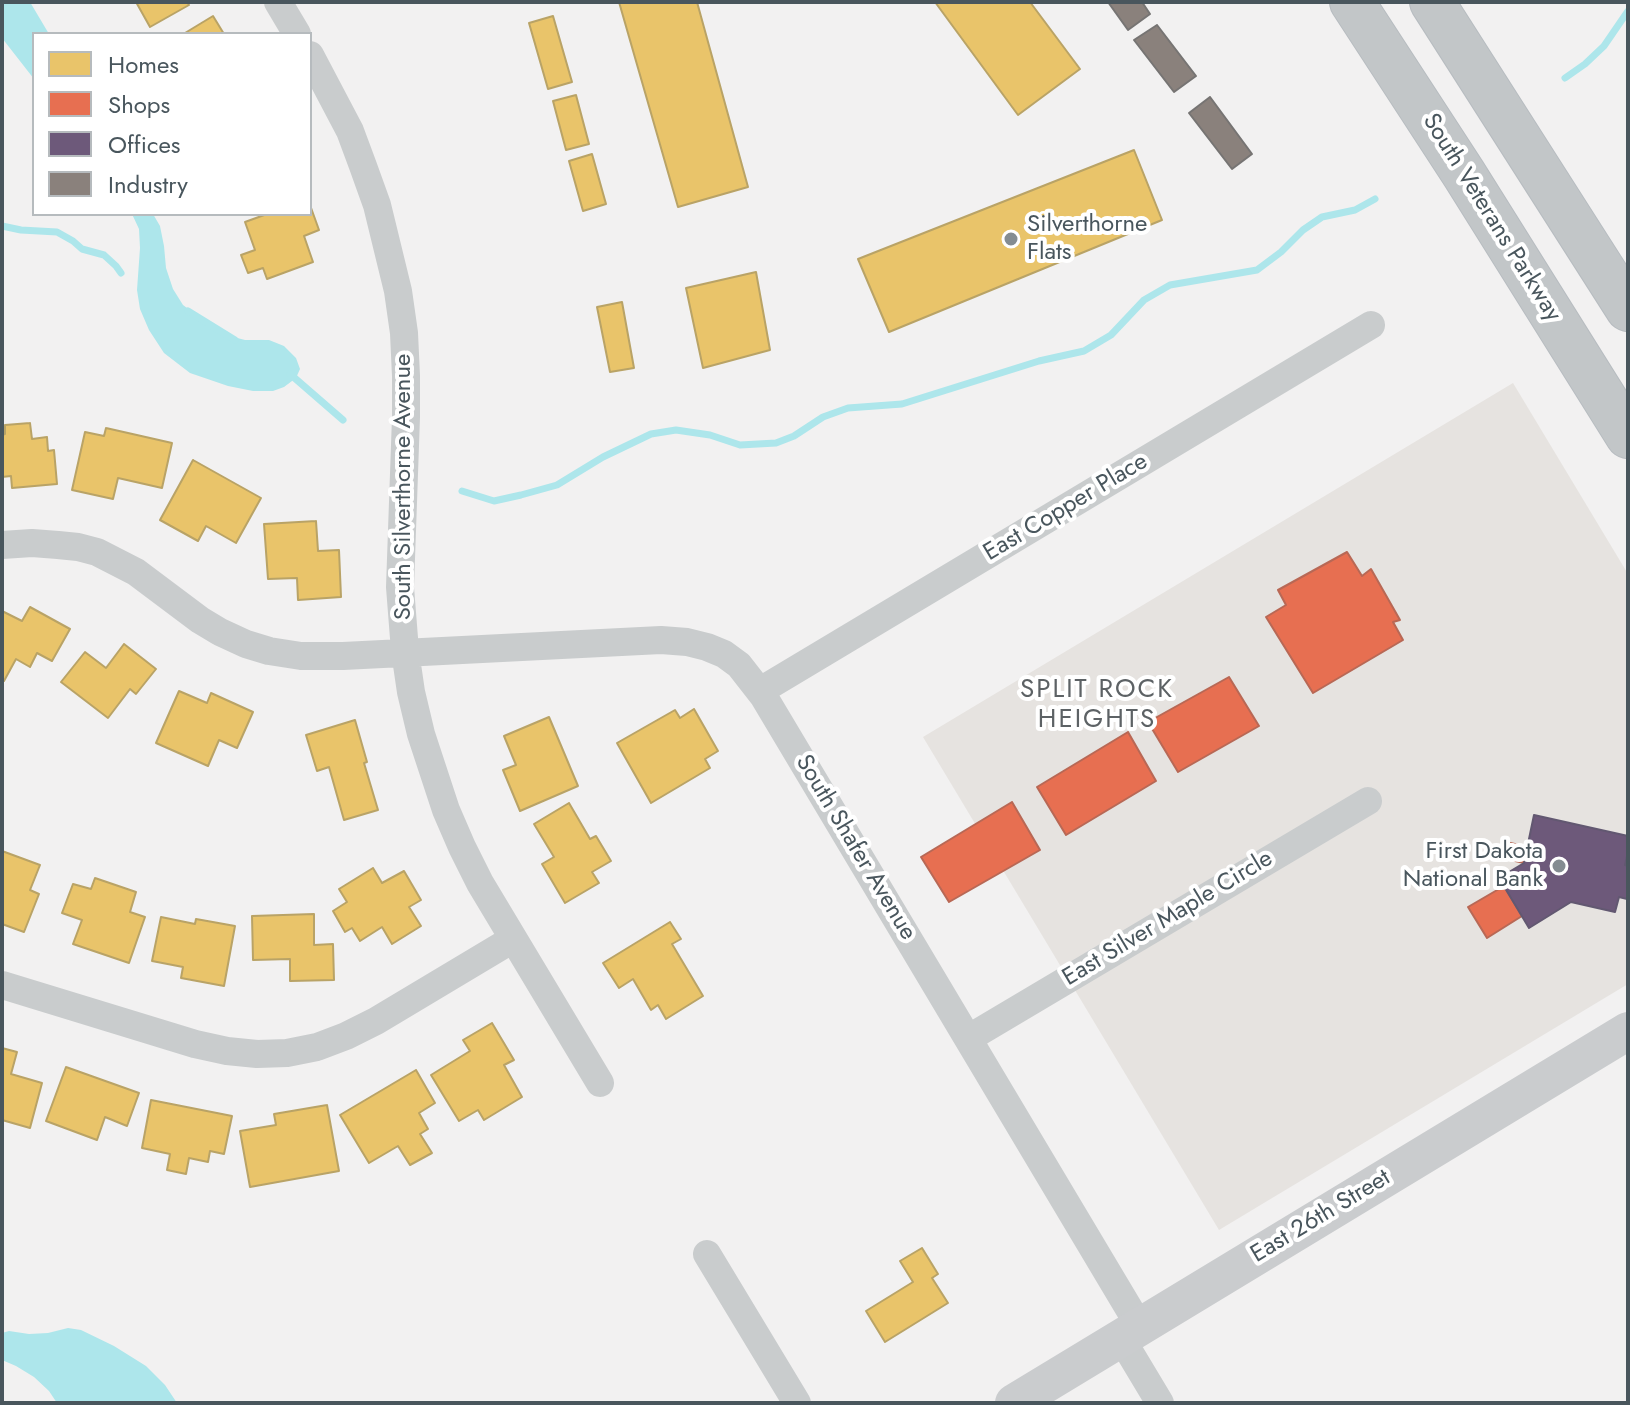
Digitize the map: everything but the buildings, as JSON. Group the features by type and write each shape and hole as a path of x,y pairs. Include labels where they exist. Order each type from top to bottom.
{"highway":[{"name":"South Veterans Parkway","path":"1352,2 1628,436"},
{"path":"1432,2 1628,309"}],"main road":[{"name":"East 26th Street","path":"1014,1403 1628,1031"}],"street":[{"path":"278,2 296,32"},
{"name":"South Silverthorne Avenue","path":"312,59 350,131 363,166 377,205 398,291 406,376 400,572 405,651 421,734 446,810 480,883 600,1083"},
{"name":"East Copper Place","path":"760,691 1371,325"},
{"name":"South Shafer Avenue","path":"2,545 32,543 97,552 136,572 220,632 269,651 301,656 343,656 661,640 707,647 739,665 760,691 969,1038 1131,1333 1160,1403"},
{"name":"East Silver Maple Circle","path":"969,1038 1368,801"},
{"path":"2,985 195,1044 257,1054 287,1053 317,1047 366,1026 513,939"},
{"path":"707,1254 797,1403"}],"shaded area":[{"path":"1513,383 1628,574 1628,984 1219,1230 923,737"}],"water":[{"path":"2,2 30,2 48,32 32,32 32,76 2,38"},
{"path":"133,216 154,216 160,226 166,268 173,289 183,305 222,334 245,340 269,340 284,346 296,358 300,369 296,378 273,391 253,391 190,373 164,353 140,309 137,290 139,229"},
{"path":"68,1328 81,1330 114,1346 146,1366 177,1403 57,1403 34,1377 2,1360 2,1333 48,1333"}],"waterway":[{"path":"1565,78 1604,46 1628,11"},
{"path":"462,491 494,501 557,485 603,457 651,434 676,430 710,435 740,445 776,443 794,436 823,417 848,408 902,404 1039,361 1084,351 1111,335 1144,300 1170,285 1257,270 1322,217 1355,210 1375,199"},
{"path":"2,226 57,232 82,249 104,255 121,273"},
{"path":"188,311 235,340"},
{"path":"290,374 343,420"}],"place":[{"name":"Silverthorne Flats","path":"1011,239"},
{"name":"First Dakota National Bank","path":"1559,866"}],"district":[{"name":"SPLIT ROCK HEIGHTS","path":"1097,706"}]}
